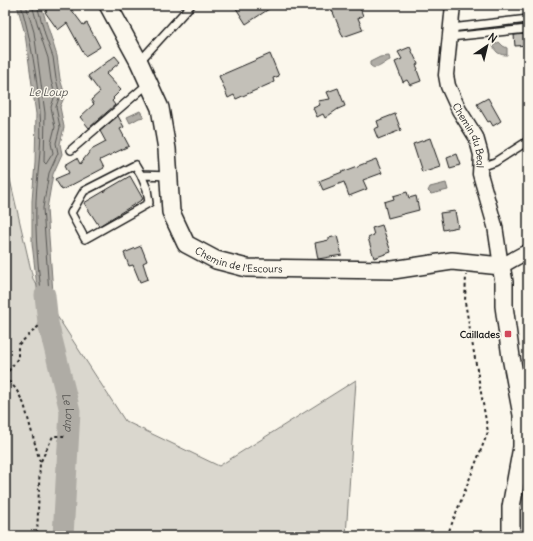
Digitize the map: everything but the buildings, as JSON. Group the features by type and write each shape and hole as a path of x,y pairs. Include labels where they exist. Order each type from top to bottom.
{"street":[{"name":"Chemin de l'Escours","path":"108,5 139,62 160,108 167,149 171,212 186,244 216,260 247,268 393,270 452,261 491,265"},
{"name":"Chemin du Beal","path":"454,5 446,75 448,86 459,110 476,137 481,155 480,174 495,226 491,265"},
{"path":"511,536 511,507 523,461 522,415 511,357 504,306 504,282 491,265 517,258 528,252"}],"lane":[{"path":"139,62 191,5"},
{"path":"451,33 528,19"},
{"path":"451,33 528,29"},
{"path":"71,150 149,83"},
{"path":"480,167 496,162 528,141"},
{"path":"135,165 141,175 147,189 149,203 86,239 71,213 84,192 135,165"},
{"path":"141,175 169,176"}],"path":[{"path":"447,536 488,432 465,302 466,262"},
{"path":"37,536 40,462 24,404 16,390 5,376 18,358 18,345 40,325"},
{"path":"40,462 53,436 65,436"},
{"path":"121,536 122,532"}],"shaded area":[{"path":"5,158 33,279 125,421 219,466 356,380 346,536 5,536"},
{"path":"527,483 528,536 516,536 516,518"}],"water":[{"name":"Le Loup","path":"17,5 41,5 57,56 60,79 65,95 60,107 64,127 60,144 62,154 53,174 47,209 53,293 51,310 52,321 43,324 39,305 32,243 32,201 35,163 36,114 25,34"},
{"path":"499,42 507,48 507,55 502,55 495,50 493,46"},
{"path":"389,56 390,60 380,66 375,68 370,65 370,62 380,57"},
{"path":"140,111 144,117 130,123 127,117"},
{"path":"446,183 448,190 431,194 428,191 430,187"}],"waterway":[{"name":"Le Loup","path":"45,295 48,323 70,411 63,536"}],"place":[{"name":"Caillades","path":"508,334"}]}
